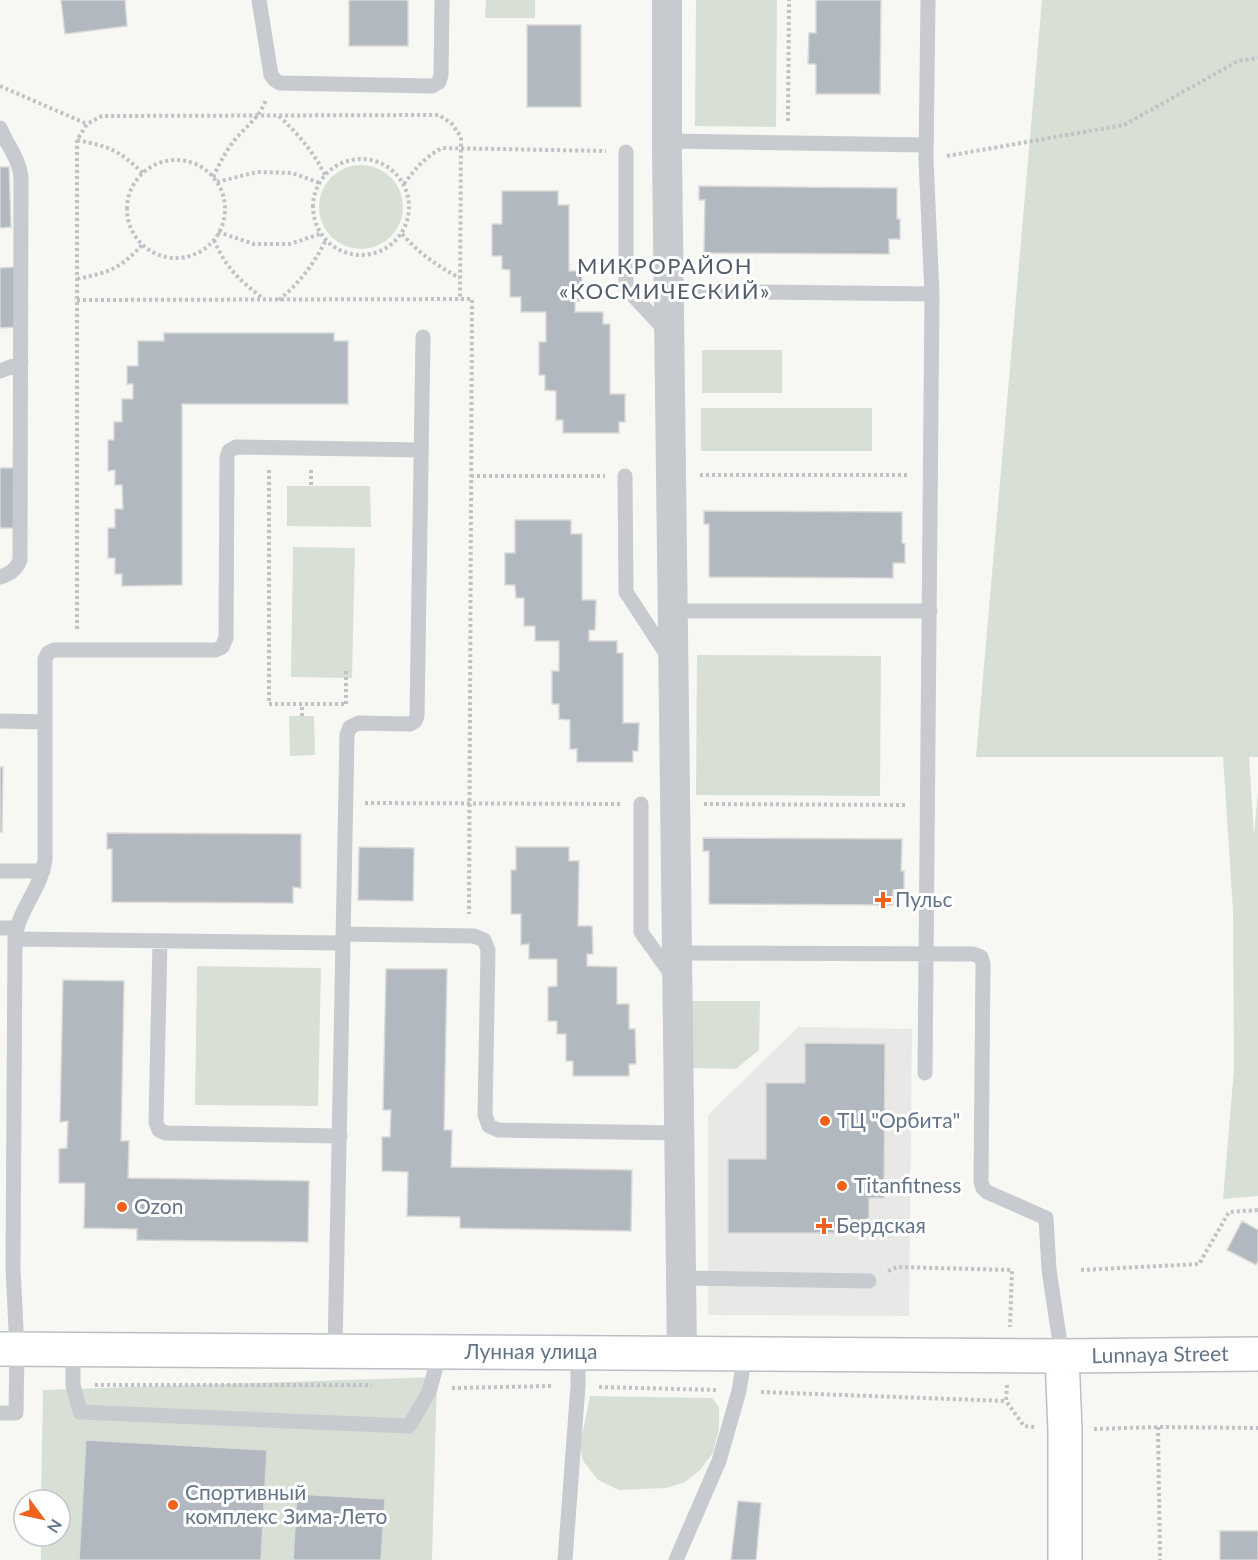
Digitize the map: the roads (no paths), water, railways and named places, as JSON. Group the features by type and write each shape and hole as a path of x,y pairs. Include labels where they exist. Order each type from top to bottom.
{"street":[{"path":"667,0 682,1354"},
{"name":"Лунная улица","path":"8,1349 1062,1356"},
{"name":"Lunnaya Street","path":"1062,1356 1258,1354"},
{"path":"1062,1356 1065,1430 1065,1560"}],"lane":[{"path":"259,0 271,75 275,81 280,83 432,86 439,82 441,75 442,0"},
{"path":"925,1073 932,294 926,152 928,0"},
{"path":"0,128 20,164 21,177 20,560 17,568 0,577"},
{"path":"667,141 787,143 926,152"},
{"path":"626,152 626,288 669,334"},
{"path":"669,291 932,294"},
{"path":"335,1351 347,735 350,727 359,723 410,723 415,721 417,716 423,337"},
{"path":"0,371 21,363"},
{"path":"0,1413 16,1413 8,1349 13,1269 7,1137 15,933 43,871 45,659 48,653 54,650 215,650 222,647 226,638 227,457 229,451 236,447 421,450"},
{"path":"625,476 626,592 674,665"},
{"path":"673,611 930,611"},
{"path":"0,721 45,722"},
{"path":"641,804 641,932 678,983"},
{"path":"0,871 43,871"},
{"path":"0,928 15,933 160,941 469,936 484,940 488,950 485,1115 489,1126 498,1130 680,1133"},
{"path":"160,941 156,1122 159,1130 166,1133 340,1136"},
{"path":"677,953 973,954 981,957 983,964 981,1182 987,1192 1046,1218 1049,1270 1062,1356"},
{"path":"682,1278 868,1281"},
{"path":"74,1349 73,1385 80,1412 409,1426 429,1392 440,1352"},
{"path":"565,1560 578,1386 578,1353"},
{"path":"676,1560 719,1461 739,1391 745,1354"}],"place":[{"name":"Пульс","path":"883,900"},
{"name":"ТЦ \"Орбита\"","path":"825,1121"},
{"name":"Titanfitness","path":"842,1186"},
{"name":"Ozon","path":"122,1207"},
{"name":"Бердская","path":"824,1226"},
{"name":"Спортивный комплекс Зима-Лето","path":"173,1505"}],"district":[{"name":"МИКРОРАЙОН «КОСМИЧЕСКИЙ»","path":"665,278"}]}
